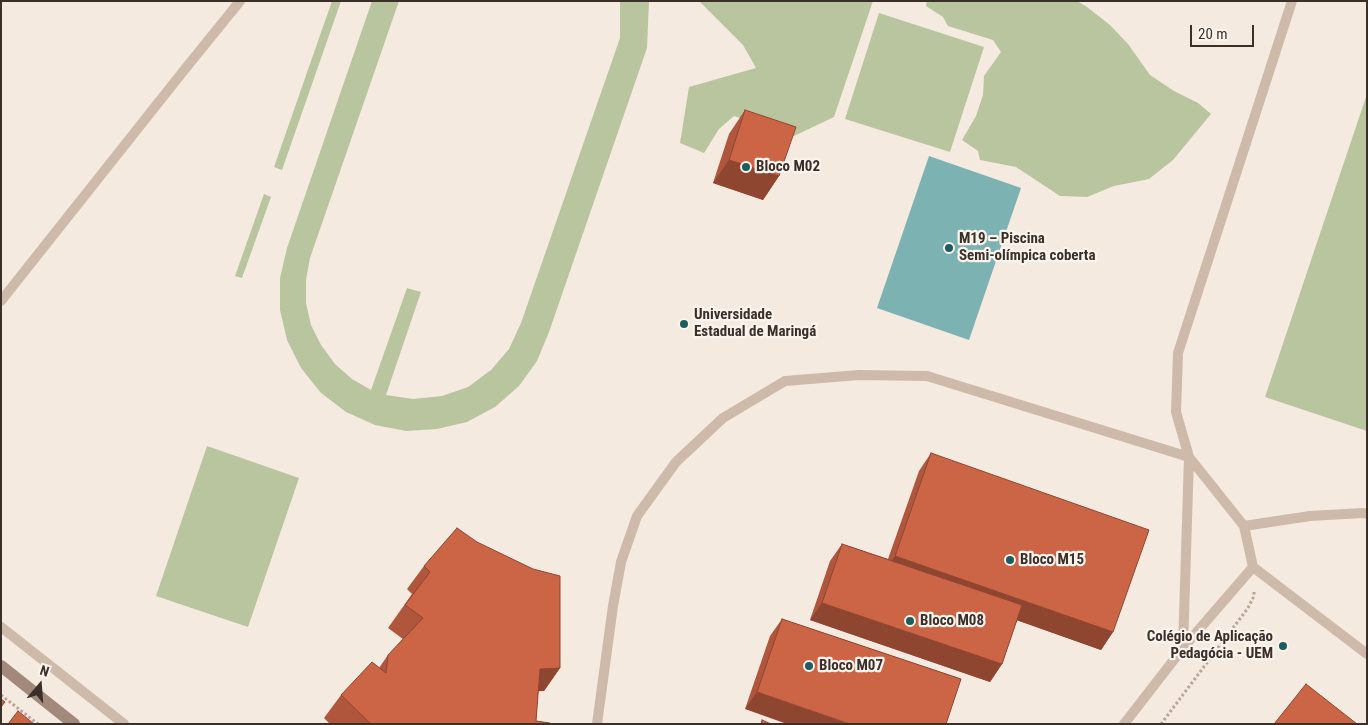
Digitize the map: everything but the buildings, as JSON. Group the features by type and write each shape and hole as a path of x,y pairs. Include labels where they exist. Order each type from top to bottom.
{"main road":[{"path":"1,666 74,724"}],"lane":[{"path":"1,301 240,1"},
{"path":"1183,648 1189,457 1176,412 1178,354 1292,1"},
{"path":"597,724 621,562 637,516 676,462 723,418 785,381 859,375 927,376 1189,457 1244,526 1253,567 1367,654"},
{"path":"1244,526 1310,516 1367,514"},
{"path":"1124,724 1183,648 1253,567"},
{"path":"1,627 124,724"}],"path":[{"path":"1161,724 1248,608 1254,596 1253,567"},
{"path":"1,695 38,724"}],"green space":[{"path":"332,1 341,1 282,170 274,167"},
{"path":"372,1 399,1 310,258 306,280 306,303 311,325 321,345 335,364 352,379 371,390 407,288 421,292 386,395 413,399 442,396 468,387 491,370 509,349 521,323 620,38 620,1 649,1 647,48 549,332 537,361 519,386 495,407 467,422 437,429 406,431 375,425 346,412 321,393 301,368 287,340 280,310 280,278 287,248"},
{"path":"699,1 873,1 834,117 794,136 734,116 719,129 704,153 680,143 689,87 756,68 743,45"},
{"path":"927,1 1077,1 1110,25 1128,44 1150,75 1174,91 1198,103 1211,114 1173,160 1149,179 1114,186 1087,197 1060,196 1016,167 980,160 978,151 962,140 976,116 983,95 984,76 1001,52 993,40 948,26 943,17 926,6"},
{"path":"879,13 984,47 950,152 845,119"},
{"path":"1367,94 1367,431 1265,397"},
{"path":"264,194 271,197 242,278 235,276"},
{"path":"207,446 299,478 248,627 156,596"}],"water":[{"name":"M19 – Piscina Semi-olímpica coberta","path":"929,156 1021,188 969,340 877,308"}],"place":[{"name":"Bloco M02","path":"746,167"},
{"name":"M19 – Piscina Semi-olímpica coberta","path":"949,248"},
{"name":"Universidade Estadual de Maringá","path":"684,324"},
{"name":"Bloco M15","path":"1010,560"},
{"name":"Bloco M08","path":"910,621"},
{"name":"Colégio de Aplicação Pedagócia - UEM","path":"1283,646"},
{"name":"Bloco M07","path":"809,666"}]}
